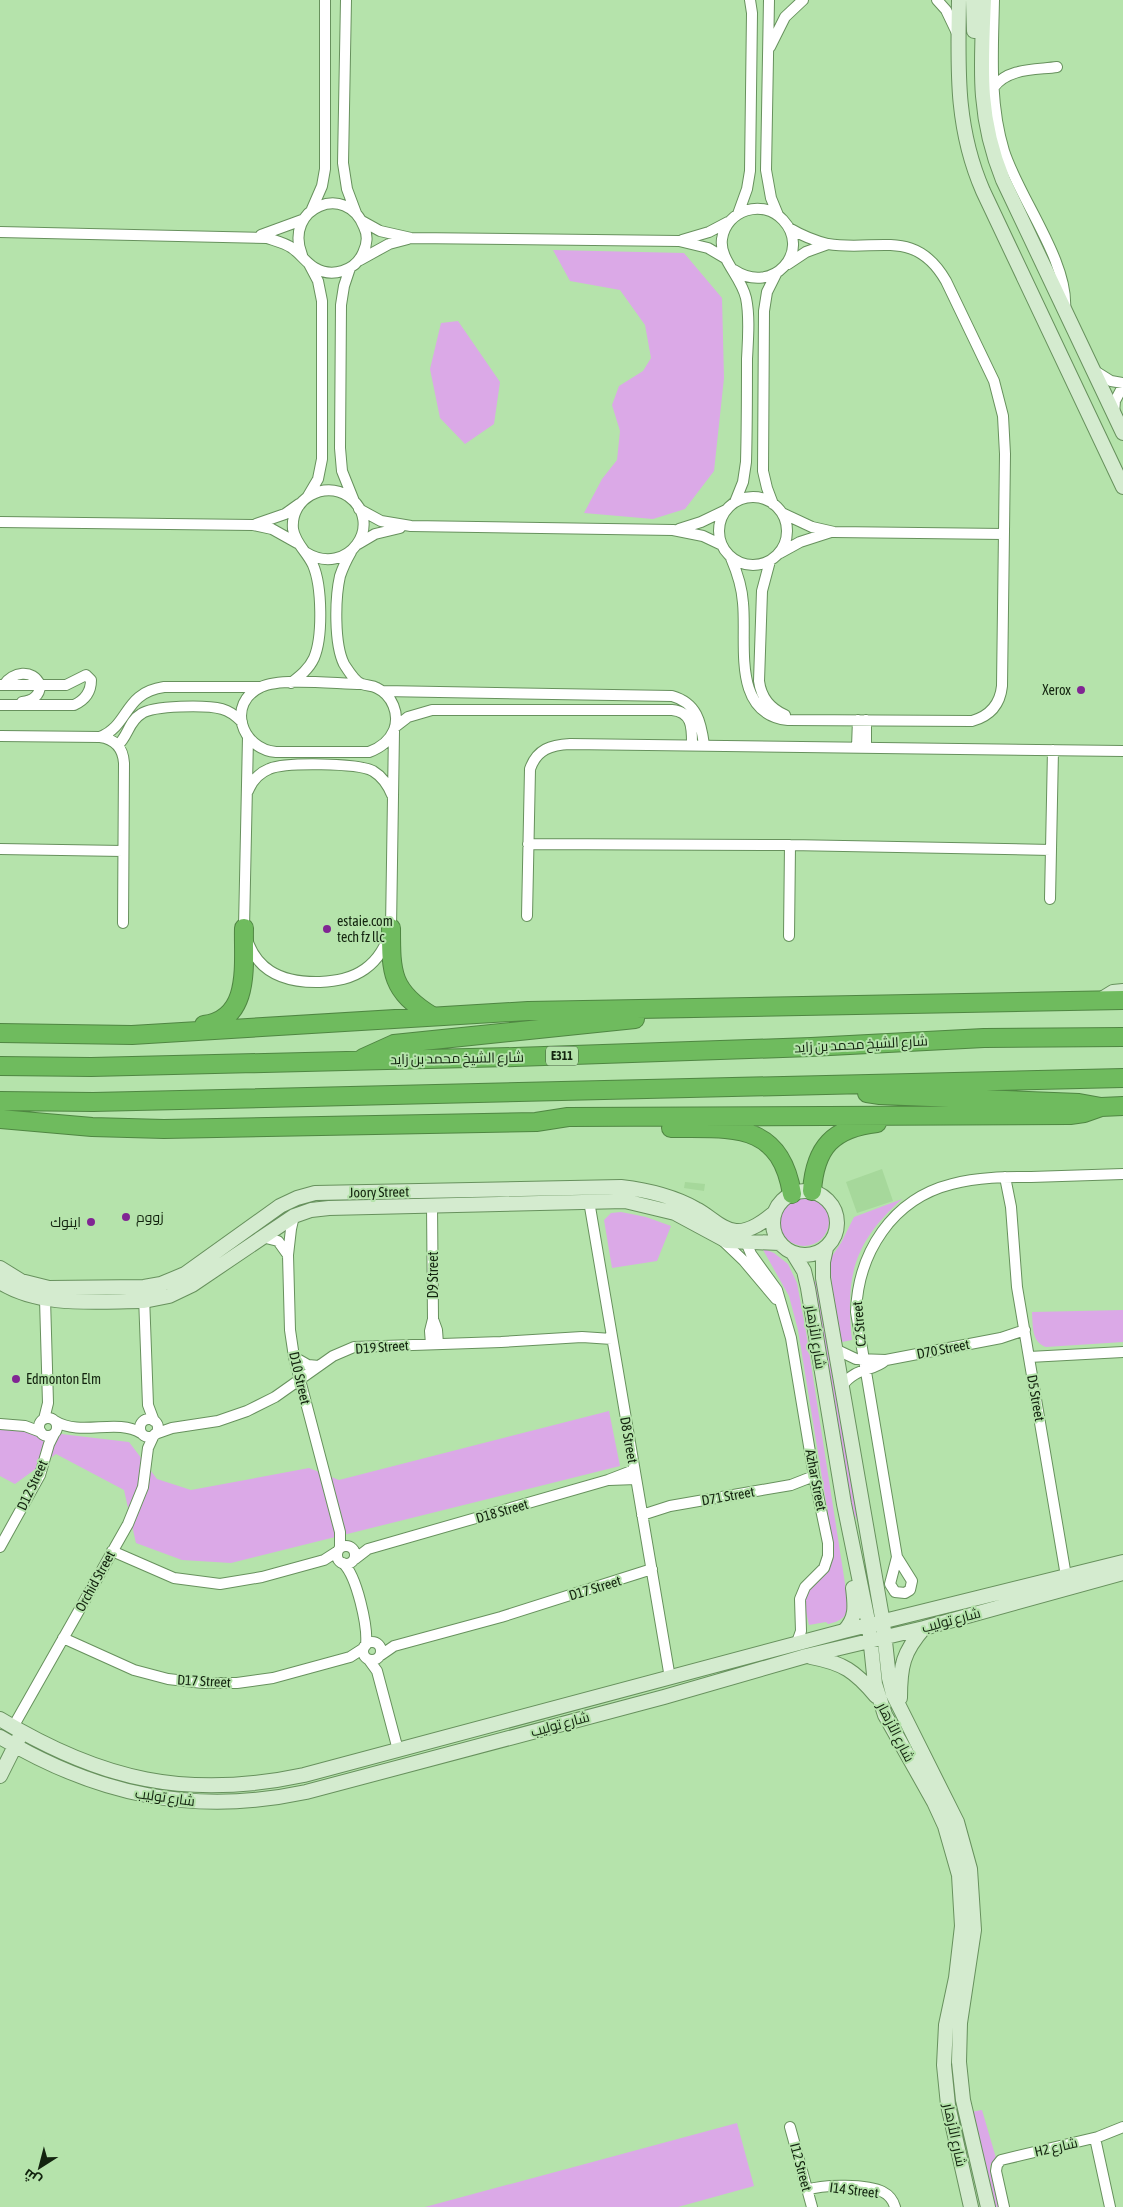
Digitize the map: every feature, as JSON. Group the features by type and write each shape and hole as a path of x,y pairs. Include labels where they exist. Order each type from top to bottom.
{"highway":[{"path":"132,1035 213,1024 231,1012 241,993 244,928"},
{"path":"391,928 392,962 400,990 410,1002 432,1016"},
{"path":"0,1033 132,1035 528,1011 1123,1000"},
{"path":"358,1061 394,1044 652,1017 682,1008"},
{"name":"شارع الشيخ محمد بن زايد","path":"0,1066 91,1067 358,1061 791,1048 984,1038 1123,1037"},
{"path":"0,1101 93,1102 1123,1078"},
{"path":"847,1084 880,1095 1079,1103 1101,1107 1123,1106"},
{"path":"0,1119 92,1127 164,1129 536,1122 568,1117 1070,1115 1084,1113 1101,1107"},
{"path":"812,1192 813,1171 817,1160 830,1141 840,1134 862,1125 957,1114"},
{"path":"536,1122 569,1126 726,1129 744,1132 768,1144 780,1157 789,1174 792,1194"}],"street":[{"path":"255,237 280,230 302,220 312,210 320,194 325,169 325,0"},
{"path":"346,0 343,163 347,189 366,231 367,242 364,252 354,264 344,286 341,305 340,448 342,471 358,506 363,523 361,537 343,567 339,584 338,646 344,663 361,684"},
{"path":"738,214 745,198 750,171 752,13 750,0"},
{"path":"312,210 330,203 340,204 380,231 411,238 679,241 708,248 725,258 734,270 746,297 748,316 746,462 743,482 720,522 720,538 722,545 732,558 742,592 746,682 750,694 756,704 768,714 783,720 972,721 987,715 993,709 1001,694 1002,686 1005,447 1001,404 994,381 942,273 923,255 903,246 829,244 808,238 789,228 778,215 768,189 766,170 769,0"},
{"path":"767,52 780,24 791,10 803,0"},
{"path":"937,0 946,10 958,36"},
{"path":"959,0 960,111 966,144 976,176 1123,487"},
{"path":"973,0 975,68 987,85"},
{"path":"984,0 987,85 984,116 997,164 1123,433"},
{"path":"987,85 993,61 994,0"},
{"path":"993,61 1000,69 1010,74"},
{"path":"987,85 1010,74 1057,67"},
{"path":"679,241 709,232 728,222 738,214 758,208 778,215"},
{"path":"291,683 300,676 310,663 317,648 319,638 317,578 313,564 295,536 293,521 295,514 318,479 322,459 323,321 320,291 297,237 302,220"},
{"path":"725,258 722,240 728,222"},
{"path":"786,265 793,243 789,228"},
{"path":"0,232 255,237 280,242 324,272 333,273 354,264 389,244 411,238"},
{"path":"773,504 766,488 763,471 764,312 767,292 776,274 786,265 806,252 829,244"},
{"path":"734,270 742,275 759,279 776,274"},
{"path":"1093,370 1104,378 1123,384 1115,400 1114,414"},
{"path":"253,525 285,514 305,498 322,491 337,491 381,521 411,526 673,530 703,536 722,545"},
{"path":"673,530 701,522 731,505 750,497 766,500 782,513 807,525 834,532 1004,534"},
{"path":"779,554 784,547 787,530 782,513"},
{"path":"0,522 253,525 281,533 298,543"},
{"path":"305,552 323,560 334,560 375,534 411,526"},
{"path":"732,558 746,565 762,564 800,542 834,532"},
{"path":"770,561 762,591 759,685 764,699 771,707 798,719"},
{"path":"2,685 66,685 86,676 91,680 88,694 82,701 74,705 4,705"},
{"path":"100,737 114,729 132,703 150,690 164,687 261,687 291,683 361,684 376,687 383,692 393,705 396,713 394,729 391,928 385,946 366,969 348,978 311,982 286,979 268,970 260,963 249,947 244,928 248,737"},
{"path":"4,705 32,700 38,693 40,685"},
{"path":"261,687 254,691 244,705 242,722 253,744 268,752 360,752 377,749 390,738 394,729 408,717 432,710 672,710 685,714 690,721 692,745"},
{"path":"383,692 672,696 686,702 696,712 702,726 704,745"},
{"path":"118,745 124,739 137,716 148,710 214,707 226,710 242,722"},
{"path":"862,720 862,747"},
{"path":"0,736 100,737 106,738 118,745 122,750 124,763 122,923"},
{"path":"526,916 530,768 533,761 545,748 553,745 704,745 1123,751"},
{"path":"1050,899 1053,750"},
{"path":"246,794 257,777 274,767 350,765 376,772 385,781 393,799"},
{"path":"528,844 790,845 1051,850"},
{"path":"789,936 790,845"},
{"path":"0,849 123,850"},
{"path":"1100,1000 1113,992 1123,990"},
{"name":"C2 Street","path":"897,1557 856,1312 857,1294 865,1261 881,1231 905,1207 934,1190 967,1181 1009,1177 1123,1174"},
{"name":"D5 Street","path":"1009,1177 1017,1287 1068,1582"},
{"name":"Joory Street","path":"0,1282 25,1295 45,1299 144,1294 161,1284 185,1274 280,1206 306,1195 324,1193 612,1187 639,1190 669,1197 700,1218 721,1239 733,1242 763,1241 780,1243"},
{"path":"432,1205 442,1198 468,1196 479,1190"},
{"path":"589,1201 600,1194 628,1193 639,1190"},
{"path":"780,1243 774,1229 774,1213 781,1202 792,1194 812,1192"},
{"name":"شارع الأزهار","path":"812,1192 825,1198 836,1214 837,1229 835,1236 826,1248 822,1262 823,1278 883,1630 889,1678 900,1711 957,1822 970,1869 973,1889 974,1930 960,2023 959,2062 963,2100 988,2207"},
{"name":"D8 Street","path":"589,1201 670,1678"},
{"name":"Joory Street","path":"0,1268 21,1280 49,1288 144,1294 161,1298 184,1289 294,1216 320,1208 625,1201 700,1218 725,1228 739,1231 755,1226 774,1213"},
{"name":"D9 Street","path":"432,1205 433,1319 437,1330 434,1344"},
{"name":"D10 Street","path":"294,1216 290,1229 288,1255 290,1330 294,1357 345,1548"},
{"path":"262,1237 278,1241 288,1255"},
{"name":"Azhar Street","path":"721,1239 744,1261 781,1306"},
{"name":"Azhar Street","path":"746,1242 751,1254 773,1283 795,1354 815,1480 828,1543 828,1556 824,1568 805,1587 800,1599 801,1650"},
{"name":"شارع الأزهار","path":"780,1243 793,1253 800,1263 807,1280 845,1510 869,1626 875,1684 879,1701 892,1729 934,1802 945,1826 959,1875 962,1900 960,1950 946,2025 944,2065 948,2106 971,2207"},
{"path":"793,1253 810,1255 826,1248"},
{"path":"126,1427 149,1437 155,1435 158,1428 149,1421 144,1294"},
{"path":"45,1299 49,1420 57,1427 54,1434"},
{"name":"D19 Street","path":"155,1435 172,1428 203,1424 233,1416 261,1404 340,1352 354,1348 611,1334"},
{"name":"D70 Street","path":"835,1349 864,1364 878,1358 886,1360 1025,1334"},
{"path":"1029,1361 1056,1355 1123,1352"},
{"path":"294,1357 308,1365 319,1366"},
{"path":"842,1386 864,1364"},
{"path":"0,1424 25,1426 49,1420 72,1427 126,1427 149,1421"},
{"path":"41,1433 39,1425 49,1420"},
{"path":"142,1434 139,1429 149,1421"},
{"name":"D19 Street","path":"149,1421 172,1428"},
{"path":"25,1426 48,1436 72,1427"},
{"name":"D12 Street","path":"41,1433 48,1447"},
{"name":"D12 Street","path":"0,1547 43,1469 48,1447 54,1434"},
{"name":"Orchid Street","path":"142,1434 148,1448"},
{"name":"Orchid Street","path":"17,1729 65,1634 128,1524 140,1495 147,1467 148,1448 155,1435"},
{"name":"D18 Street","path":"345,1548 368,1549 608,1480 635,1474"},
{"name":"D71 Street","path":"641,1511 815,1480"},
{"path":"114,1547 160,1573 174,1578 220,1584 250,1580 324,1560 345,1548"},
{"path":"345,1548 355,1552 351,1574"},
{"path":"345,1548 337,1556 351,1574 371,1645"},
{"name":"D18 Street","path":"354,1559 368,1549"},
{"path":"324,1560 349,1564 354,1559"},
{"name":"شارع توليب","path":"5,1744 50,1765 94,1782 136,1794 178,1800 221,1802 264,1800 343,1782 615,1709 801,1650 844,1631 869,1626 883,1630 924,1628 1068,1582 1123,1562"},
{"path":"844,1631 851,1623 855,1611 852,1584 857,1563"},
{"name":"D17 Street","path":"65,1634 134,1670 168,1678 203,1683 237,1683 273,1678 350,1657 371,1645 394,1646 501,1617 625,1579 637,1579 652,1573"},
{"name":"شارع توليب","path":"0,1719 56,1750 99,1767 144,1779 190,1785 236,1785 282,1780 670,1678 801,1650 870,1640 883,1630 1068,1582 1123,1574"},
{"path":"900,1711 900,1675 903,1660 909,1646 924,1628"},
{"path":"371,1645 381,1649 377,1671"},
{"path":"343,1782 352,1773 386,1764 398,1750 377,1671 363,1652 371,1645"},
{"name":"D17 Street","path":"380,1656 394,1646"},
{"path":"801,1650 850,1670 864,1681 879,1701"},
{"path":"368,1659 375,1660 380,1656"},
{"name":"D17 Street","path":"350,1657 368,1659"},
{"path":"615,1709 624,1701 658,1692 670,1678"},
{"path":"0,1776 5,1744 17,1729"},
{"name":"I12 Street","path":"790,2127 812,2207"},
{"name":"H2 شارع","path":"1004,2207 996,2171 998,2163 1004,2159 1095,2138 1123,2128"},
{"path":"1095,2138 1110,2207"},
{"name":"I14 Street","path":"807,2190 835,2185 879,2190 889,2196 895,2207"}],"shaded area":[{"path":"553,250 684,253 722,298 724,378 714,471 685,509 653,519 584,513 602,479 617,460 620,431 612,405 619,386 643,371 651,358 645,325 620,290 570,281"},
{"path":"458,321 500,382 494,424 465,444 440,418 430,369 441,323"},
{"path":"882,1169 893,1201 857,1213 846,1182"},
{"path":"685,1182 705,1184 704,1191 684,1188"},
{"path":"804,1196 814,1198 822,1203 827,1211 829,1221 827,1231 822,1239 814,1244 804,1246 794,1244 786,1239 781,1231 779,1221 781,1211 786,1203 794,1198"},
{"path":"902,1199 873,1230 856,1262 850,1297 852,1340 842,1342 834,1316 830,1259 841,1243 854,1217"},
{"path":"621,1212 646,1217 671,1226 657,1261 612,1268 604,1220 611,1213"},
{"path":"762,1248 774,1253 788,1264 797,1283 806,1332 848,1603 847,1612 843,1618 828,1624 826,1622 809,1625 804,1603 808,1591 826,1573 834,1551 798,1330 789,1296"},
{"path":"817,1281 858,1523 848,1500 811,1282"},
{"path":"1123,1310 1123,1342 1046,1347 1041,1345 1035,1337 1032,1312"},
{"path":"609,1411 620,1466 231,1563 182,1560 136,1543 124,1490 56,1454 15,1484 0,1476 0,1429 129,1442 157,1479 191,1490 309,1468 339,1480"},
{"path":"982,2110 996,2158 990,2166 999,2207 992,2207 971,2112"},
{"path":"737,2123 754,2186 678,2207 425,2207"}],"place":[{"name":"Xerox","path":"1081,690"},
{"name":"estaie.com tech fz llc","path":"327,929"},
{"name":"زووم","path":"126,1217"},
{"name":"اينوك","path":"91,1222"},
{"name":"Edmonton Elm","path":"16,1379"}]}
